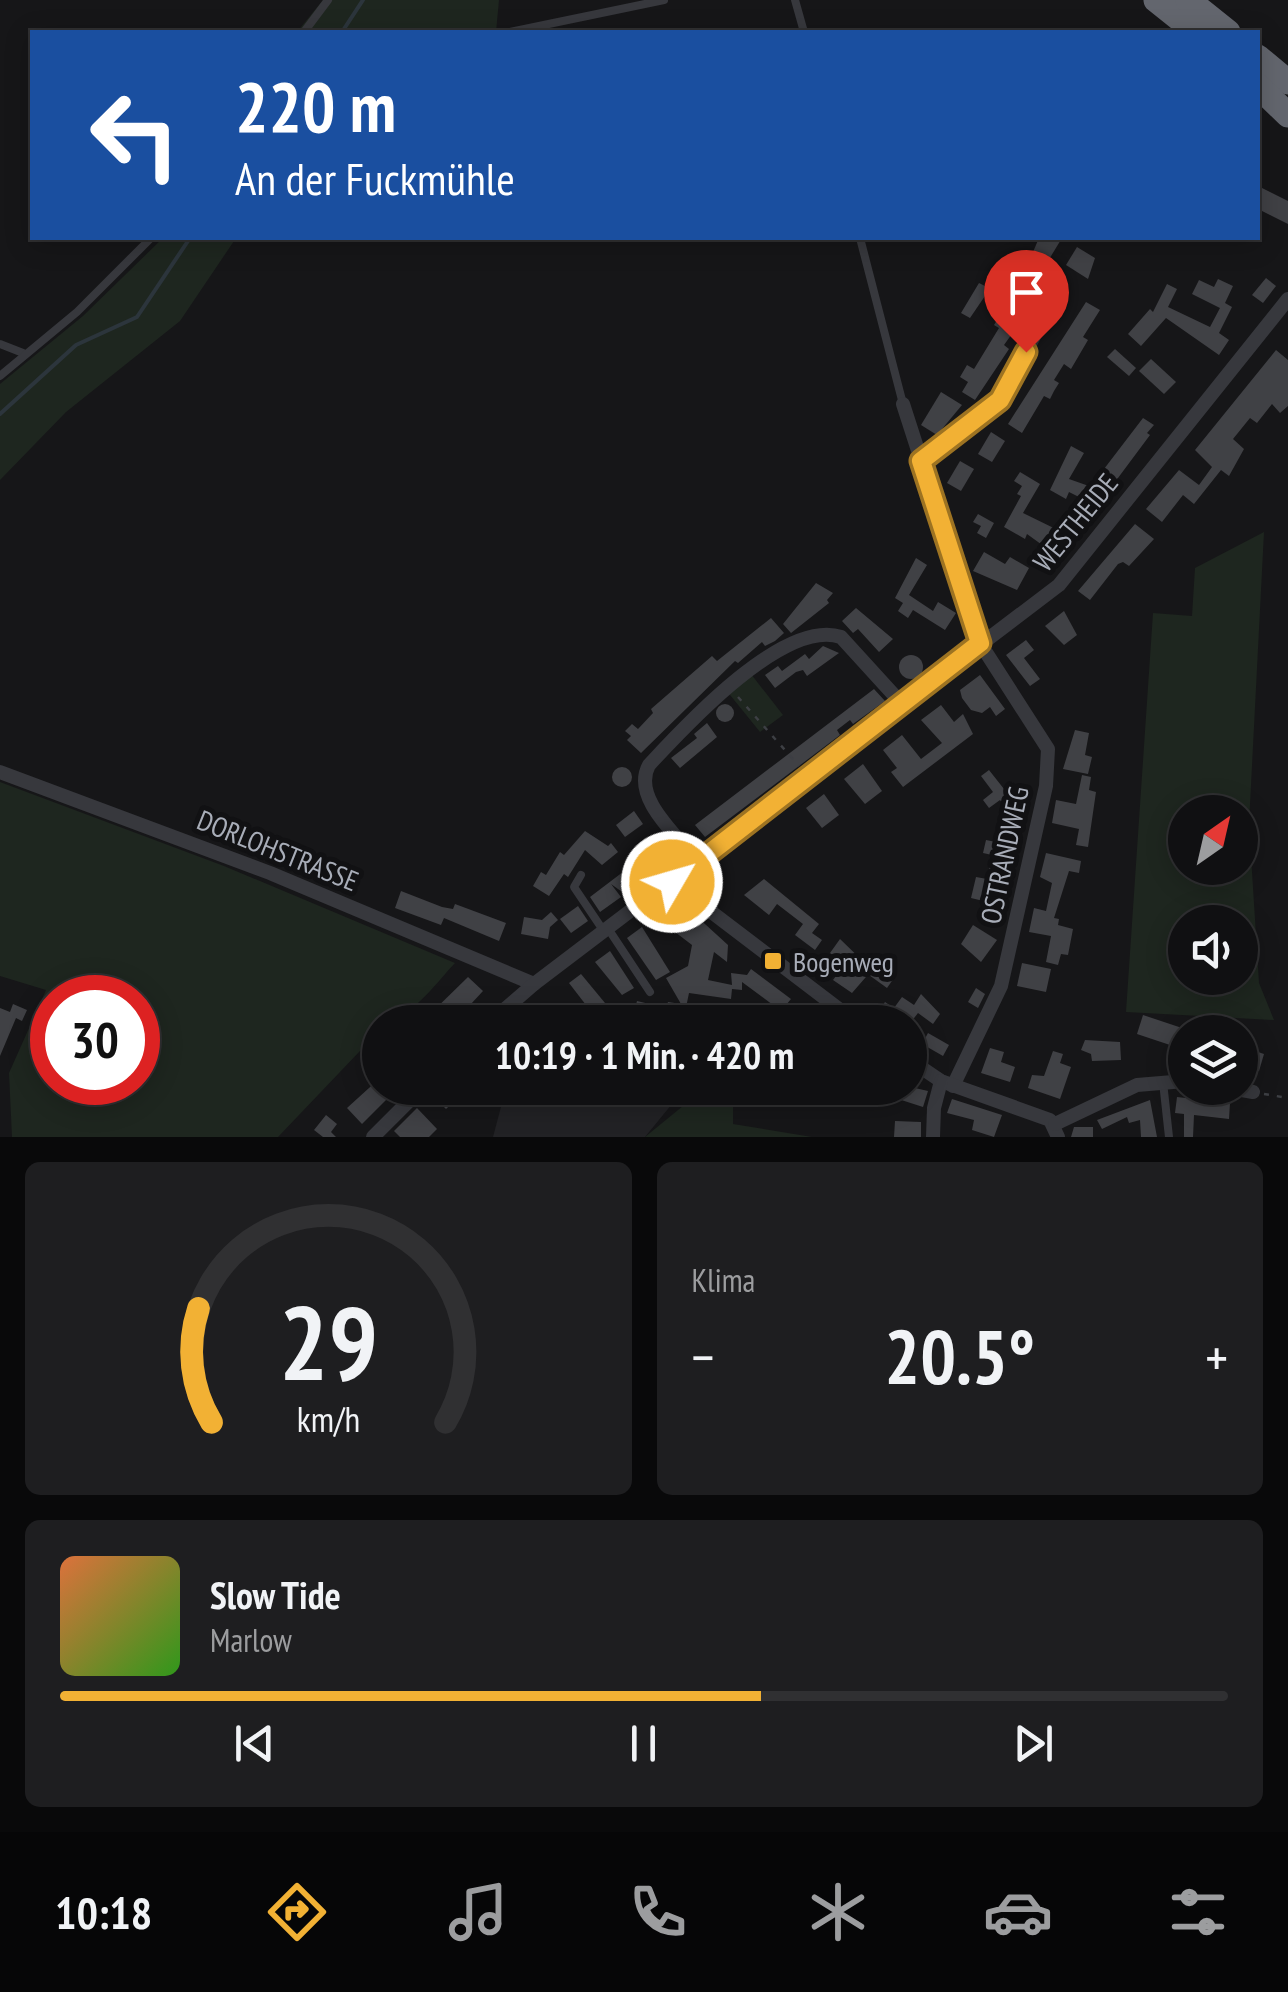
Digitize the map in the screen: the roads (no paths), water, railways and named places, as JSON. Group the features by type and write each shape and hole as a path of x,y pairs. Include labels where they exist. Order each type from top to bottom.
{"highway":[{"path":"1156,0 1194,30"},
{"path":"1188,0 1226,30"},
{"path":"1260,58 1288,82"},
{"path":"1260,87 1288,112"}],"street":[{"path":"921,461 1000,400 1056,295"},
{"name":"WESTHEIDE","path":"510,1005 1059,586 1288,299"},
{"name":"OSTRANDWEG","path":"902,404 980,643 1042,733 1048,757 1001,986 934,1108 933,1137"},
{"path":"698,862 647,796 644,778 649,765 731,680 803,641 829,633 842,637 903,704"},
{"name":"DORLOHSTRASSE","path":"0,772 270,873 534,984"},
{"path":"672,882 834,1005"},
{"path":"927,1071 947,1084 1056,1130 1106,1097 1168,1082"},
{"path":"373,1137 405,1105"}],"lane":[{"path":"306,30 328,0"},
{"path":"520,30 664,0"},
{"path":"795,0 803,30"},
{"path":"0,376 77,312 149,240"},
{"path":"861,240 902,404"},
{"path":"0,344 23,353"},
{"path":"715,914 706,875 722,844"},
{"path":"581,876 574,888 650,992"},
{"path":"1162,1082 1168,1137"}],"waterway":[{"path":"343,30 363,0"},
{"path":"0,414 76,345 137,317 189,240"}],"place":[{"name":"Bogenweg","path":"773,961"}]}
